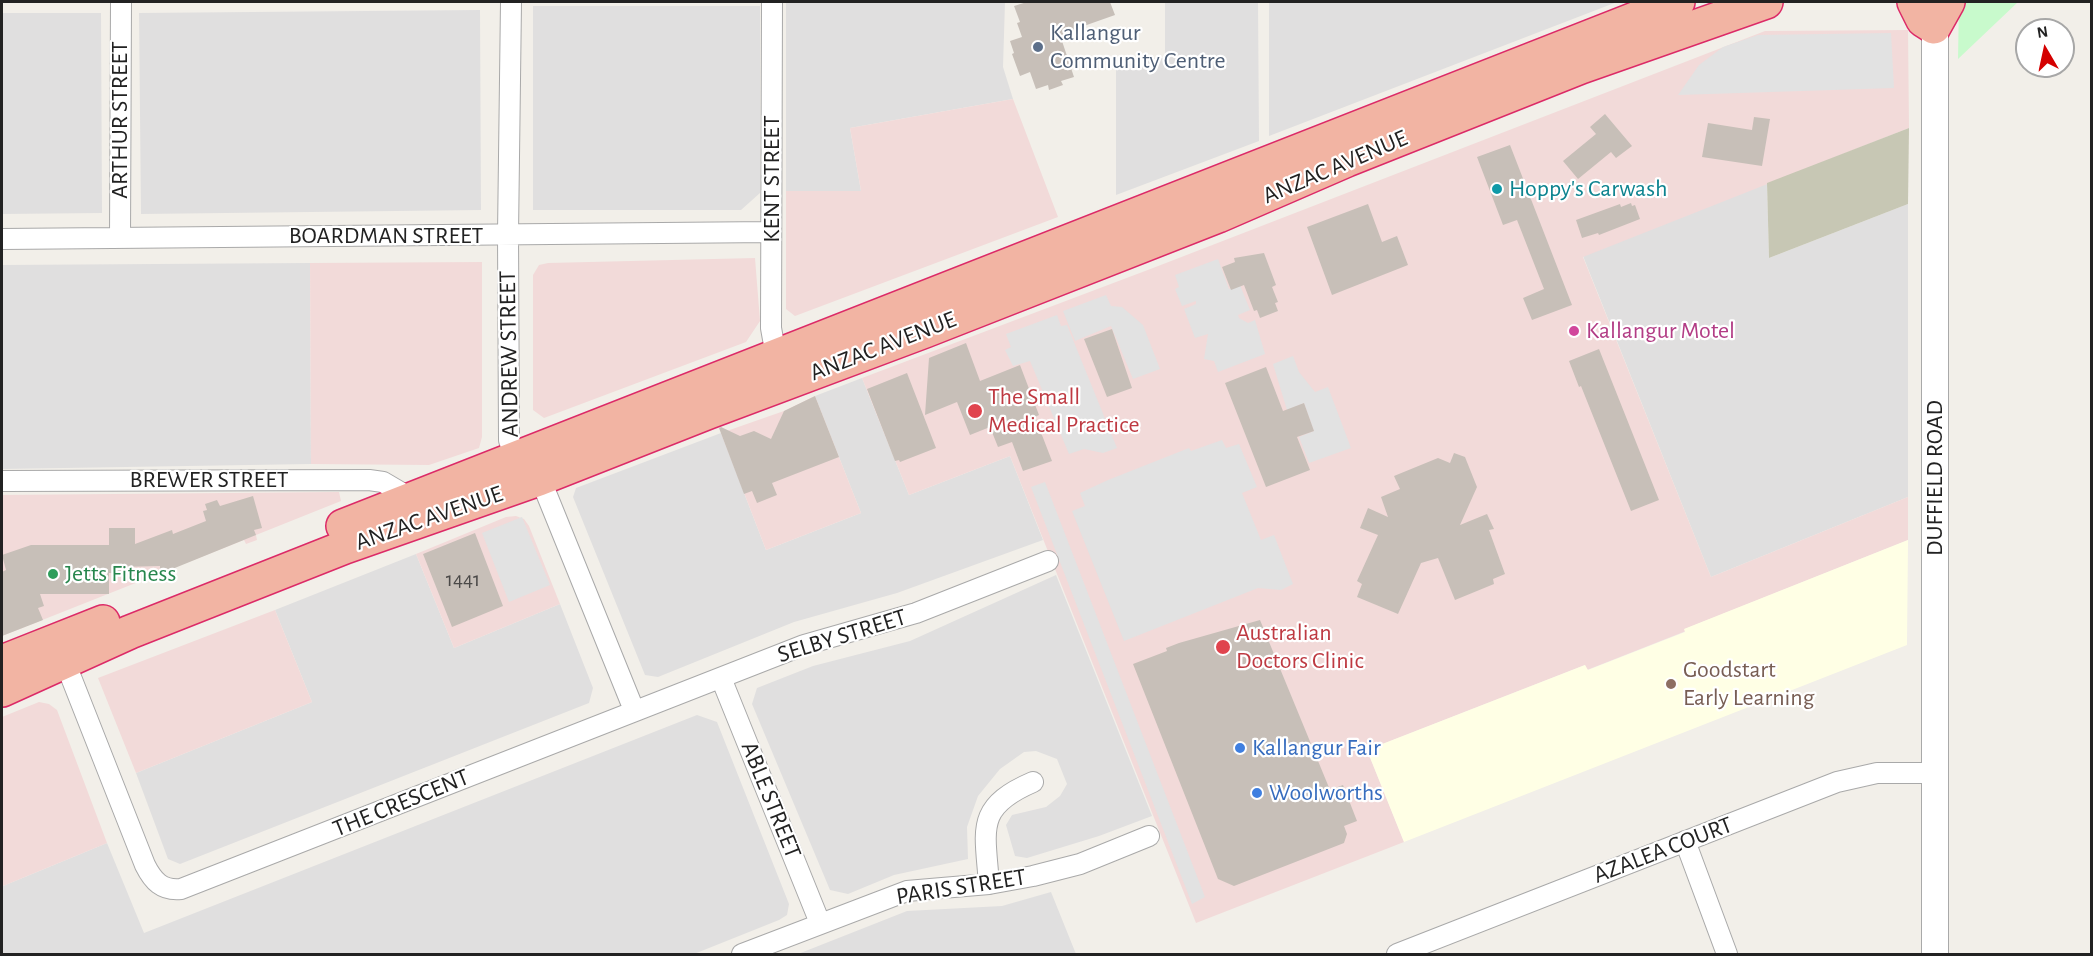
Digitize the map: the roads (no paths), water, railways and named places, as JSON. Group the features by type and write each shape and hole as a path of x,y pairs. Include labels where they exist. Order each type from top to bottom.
{"highway":[{"name":"ANZAC AVENUE","path":"2,690 130,632 345,548 527,469 776,356 1678,2"},
{"name":"ANZAC AVENUE","path":"2,662 412,499 527,469 709,411 925,331 1218,216 1347,160 1581,67 1766,2"},
{"path":"1914,2 1923,20 1939,10"}],"street":[{"name":"ARTHUR STREET","path":"120,238 121,2"},
{"name":"ANDREW STREET","path":"511,2 508,429 511,450 527,469"},
{"name":"KENT STREET","path":"772,2 771,327 776,356"},
{"name":"DUFFIELD ROAD","path":"1935,954 1939,10"},
{"name":"BOARDMAN STREET","path":"2,239 771,232"},
{"path":"527,469 548,496 634,710"},
{"name":"BREWER STREET","path":"2,481 369,480 383,482 412,499"},
{"name":"SELBY STREET","path":"634,710 814,641 916,613 1048,561"},
{"name":"THE CRESCENT","path":"65,662 145,865 150,875 160,885 173,890 191,886 634,710"},
{"name":"ABLE STREET","path":"721,678 820,923"},
{"name":"AZALEA COURT","path":"1397,954 1837,782 1877,773 1935,773"},
{"path":"989,884 985,837 989,816 1004,796 1033,782"},
{"name":"PARIS STREET","path":"742,954 907,891 989,884 1063,869 1149,836"},
{"path":"1685,841 1727,954"}],"place":[{"name":"Kallangur Community Centre","path":"1038,47"},
{"name":"Hoppy's Carwash","path":"1497,189"},
{"name":"Kallangur Motel","path":"1574,331"},
{"name":"The Small Medical Practice","path":"975,411"},
{"name":"Jetts Fitness","path":"53,574"},
{"name":"Australian Doctors Clinic","path":"1223,647"},
{"name":"Goodstart Early Learning","path":"1671,684"},
{"name":"Kallangur Fair","path":"1240,748"},
{"name":"Woolworths","path":"1257,793"}]}
